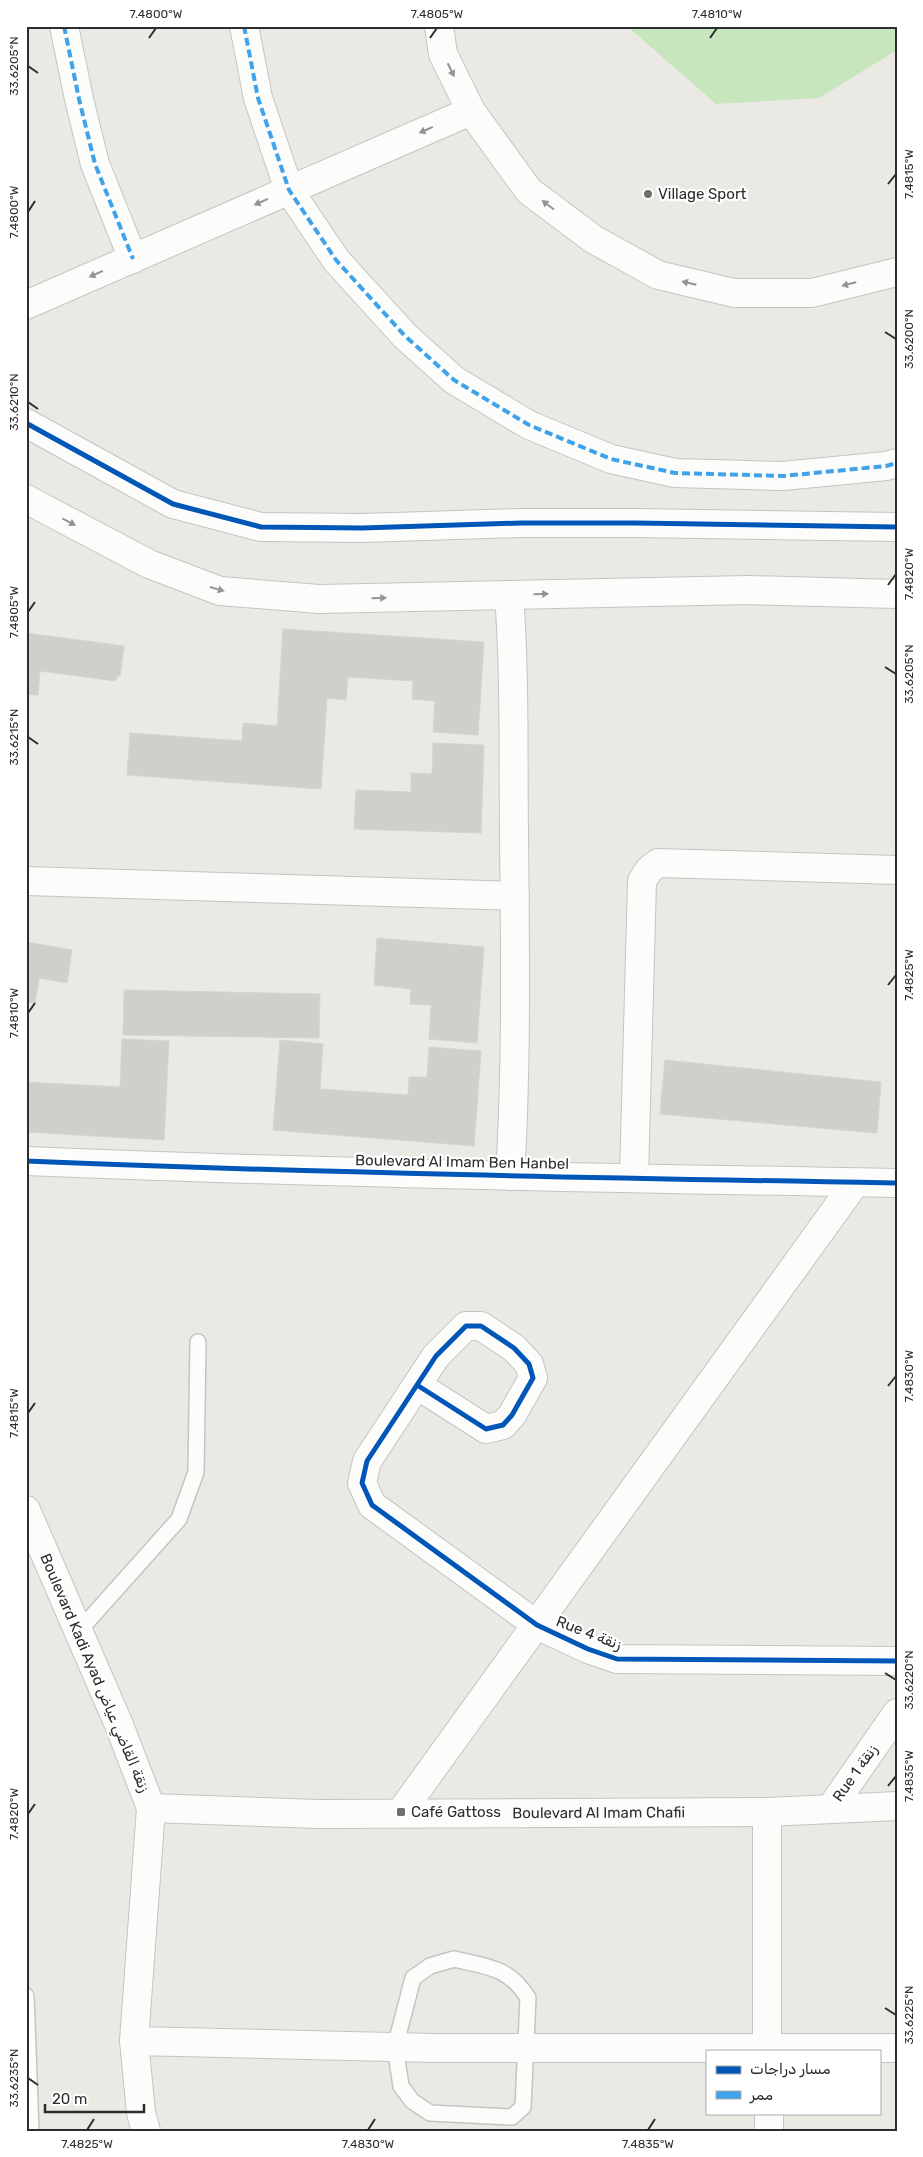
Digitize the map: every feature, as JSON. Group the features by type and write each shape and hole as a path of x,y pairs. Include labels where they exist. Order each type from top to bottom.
{"street":[{"path":"64,26 95,164 133,259"},
{"path":"244,26 258,98 289,190 336,260 405,336 454,380 529,425 611,459 675,473 783,476 886,466 897,463"},
{"path":"439,26 443,54 471,110 529,191 593,238 658,275 734,293 812,293 897,272"},
{"path":"26,305 471,110"},
{"path":"26,423 173,504 261,527 362,528 636,523 897,527"},
{"path":"26,499 149,564 220,591 319,599 738,590 897,594"},
{"path":"509,595 512,638 515,896 510,1176"},
{"path":"634,1177 642,881 649,870 658,863 897,870"},
{"path":"26,881 515,896"},
{"name":"Boulevard Al Imam Ben Hanbel","path":"26,1161 510,1176 897,1183"},
{"path":"401,1812 854,1182"},
{"name":"Rue 4 زنقة","path":"417,1385 367,1461 362,1483 372,1505 537,1625 588,1649 618,1659 897,1661"},
{"name":"Boulevard Kadi Ayad زنقة القاضي عياض","path":"26,1510 119,1725 151,1808"},
{"name":"Rue 1 زنقة","path":"831,1808 897,1713"},
{"name":"Boulevard Al Imam Chafii","path":"151,1808 320,1814 401,1812 768,1812 897,1806"},
{"path":"146,2131 141,2113 134,2041 151,1808"},
{"path":"767,2049 768,1812"},
{"path":"134,2041 396,2047 897,2048"},
{"path":"769,2114 769,2131"}],"lane":[{"path":"78,1632 179,1519 196,1472 198,1342"},
{"path":"454,1959 500,1970 519,1983 528,1998 527,2048 523,2107 512,2117 430,2113 412,2101 400,2086 396,2047 413,1978 430,1966 454,1959"},
{"path":"26,1996 29,2128"}],"green space":[{"path":"627,26 897,26 897,50 819,98 716,104"}],"building":[{"path":"283,629 484,642 478,735 433,732 435,701 412,699 413,681 348,677 346,700 327,698 321,789 127,775 130,733 242,741 243,723 277,726"},
{"path":"26,633 124,646 120,676 117,676 116,681 40,671 38,695 26,694"},
{"path":"433,743 484,745 481,833 354,829 356,790 411,792 411,773 432,774"},
{"path":"377,938 484,947 477,1043 429,1039 431,1005 410,1004 411,989 374,985"},
{"path":"26,942 72,950 67,983 39,978 35,1003 26,1002"},
{"path":"124,990 320,994 319,1038 123,1035"},
{"path":"122,1039 169,1041 164,1140 26,1132 26,1082 120,1087"},
{"path":"280,1040 323,1044 320,1089 408,1095 409,1077 427,1077 429,1047 481,1051 474,1146 273,1130"},
{"path":"665,1060 881,1082 877,1133 660,1114"}],"marked path":[{"path":"64,26 95,164 133,259"},
{"path":"244,26 258,98 289,190 336,260 405,336 454,380 529,425 611,459 675,473 783,476 886,466 897,463"}],"cycle path":[{"path":"26,423 173,504 261,527 362,528 521,523 897,527"},
{"path":"26,1161 353,1172 897,1183"},
{"path":"417,1385 486,1429 503,1425 512,1415 533,1378 529,1364 514,1348 481,1326 466,1326 436,1356 367,1461 362,1483 372,1505 537,1625 588,1649 617,1659 897,1661"}],"place":[{"name":"Village Sport","path":"648,194"},
{"name":"Café Gattoss","path":"401,1812"}]}
